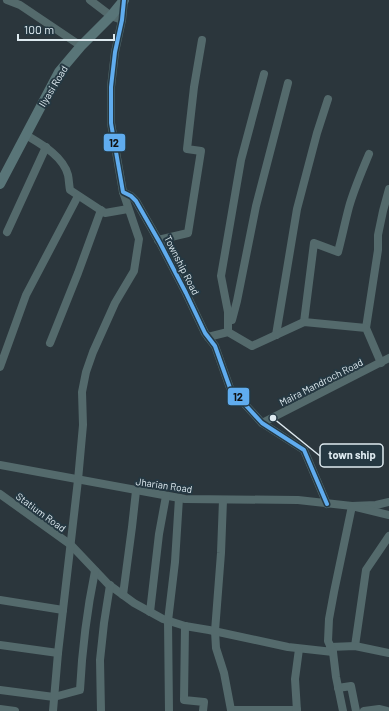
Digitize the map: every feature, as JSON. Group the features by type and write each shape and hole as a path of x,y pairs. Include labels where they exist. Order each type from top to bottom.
{"main road":[{"name":"Ilyasi Road","path":"0,184 59,72 124,0"}],"street":[{"path":"7,0 20,5 81,46"},
{"path":"90,0 111,16 122,20"},
{"path":"53,711 83,425 82,392 86,372 93,352 115,303 134,271 139,239 123,192 111,123 111,87 124,0"},
{"path":"158,240 188,234 201,151 187,149 194,87 202,40"},
{"path":"228,332 228,312 221,276 242,160 264,74"},
{"path":"228,332 237,301 256,206 288,83"},
{"path":"276,335 296,209 328,99"},
{"path":"26,134 46,147 59,159 68,174 70,190 78,196 105,212 128,210"},
{"path":"7,232 46,147"},
{"path":"304,322 314,242 338,252 345,230 349,207 359,177 369,154"},
{"path":"381,363 366,328 378,250 378,235 389,189"},
{"name":"Township Road","path":"123,192 136,201 158,240 208,337 215,346 230,388 262,423 304,450 327,504"},
{"path":"0,367 26,295 78,196"},
{"path":"50,343 101,210"},
{"path":"208,337 228,332 252,346 304,322 366,328"},
{"name":"Maira Mandroch Road","path":"262,423 389,358"},
{"name":"Jharian Road","path":"0,466 179,498 223,500 298,500 352,506"},
{"path":"123,595 136,491"},
{"name":"Statium Road","path":"0,494 70,545 110,585 123,595 134,603 168,621 185,626 299,649 331,649 355,646 389,653"},
{"path":"150,612 159,534 166,496"},
{"path":"169,711 168,621 175,562 179,498"},
{"path":"223,500 221,553 215,631 216,648 224,673 231,710 297,710 295,679 299,649"},
{"path":"352,506 376,505 389,502"},
{"path":"352,506 389,515"},
{"path":"343,711 331,649 328,641 329,619 352,506"},
{"path":"355,646 366,570 389,536"},
{"path":"0,690 54,697 80,690 89,597 95,570"},
{"path":"102,711 100,660 110,585"},
{"path":"0,600 63,610"},
{"path":"185,626 184,700 204,702 203,711"},
{"path":"0,645 58,653"},
{"path":"338,688 351,686 356,711"},
{"path":"0,709 15,711"},
{"path":"364,711 387,711"}],"transit line":[{"name":"12","path":"124,0 122,20 115,52 111,87 111,123 123,192 131,196 136,201 160,243 205,333 215,346 230,388 262,423 304,450 327,504"}],"place":[{"name":"town ship","path":"273,418"}]}
